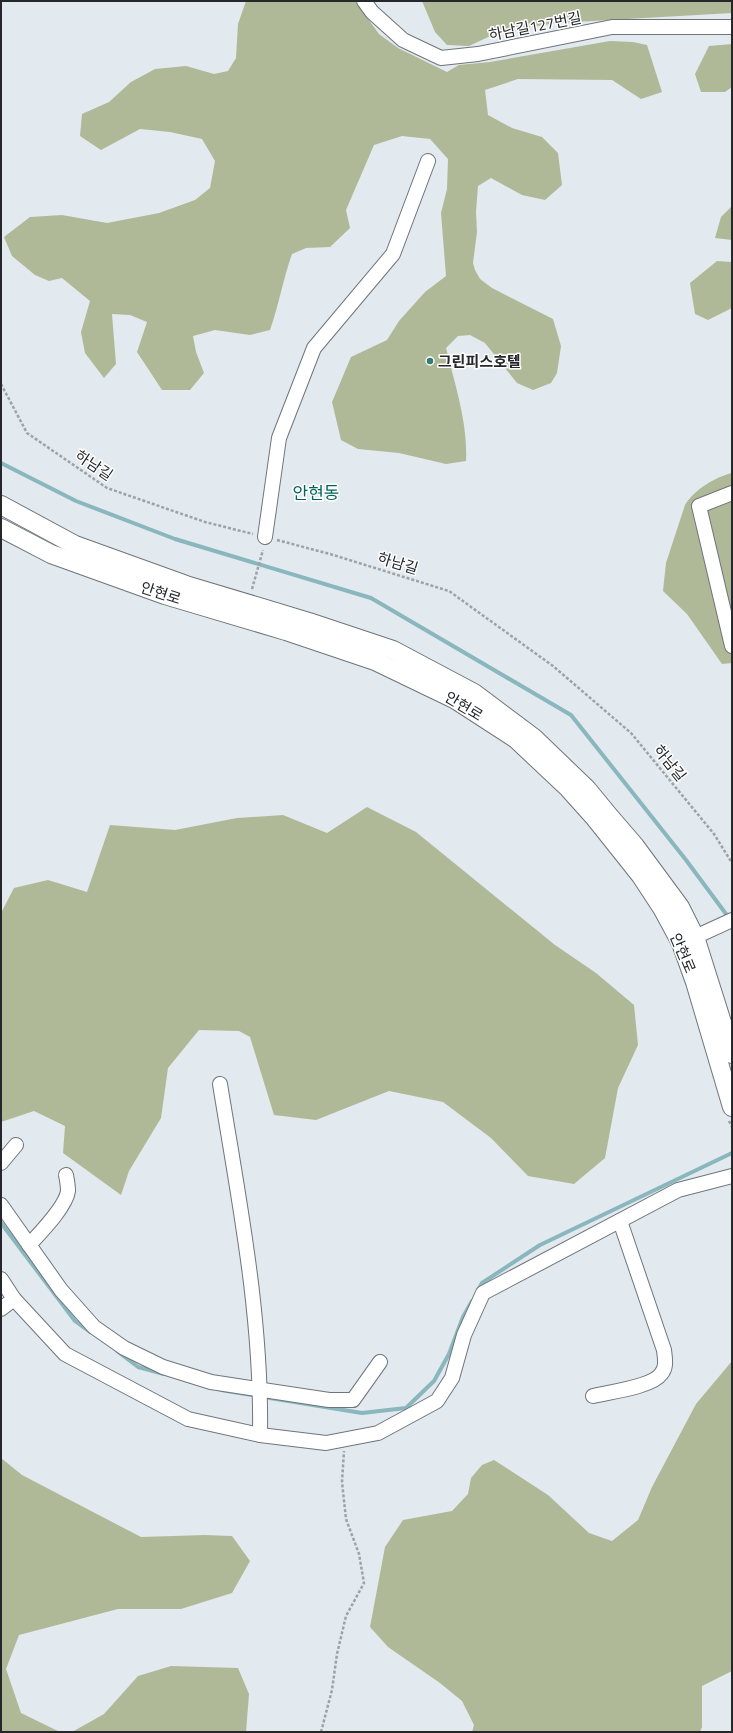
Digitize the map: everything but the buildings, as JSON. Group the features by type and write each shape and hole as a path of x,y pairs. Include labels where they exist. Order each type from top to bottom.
{"street":[{"name":"하남길127번길","path":"364,1 372,12 403,40 440,58 478,54 612,27 732,27"},
{"path":"264,543 279,438 314,348 393,254 428,161"},
{"path":"732,493 699,506 732,646"},
{"name":"안현로","path":"1,505 75,545 186,585 308,622 393,650 474,693 534,738 587,789 635,846 680,907 688,940 695,982 729,1111"},
{"name":"안현로","path":"1,528 65,560 165,595 286,631 375,661 456,700 516,739 568,788 616,843 641,876 662,908 688,940 732,1054"},
{"path":"688,940 732,920"},
{"path":"220,1084 254,1300 261,1395 260,1435"},
{"path":"1,1163 16,1145"},
{"path":"29,1245 47,1226 62,1204 68,1192 66,1175"},
{"path":"1,1279 14,1298 64,1354 188,1419 260,1435 326,1443 378,1433 437,1401 452,1378 464,1335 483,1293 678,1190 732,1176"},
{"path":"1,1205 61,1290 94,1327 124,1348 163,1367 211,1382 261,1395 329,1400 353,1400 380,1362"},
{"path":"593,1396 652,1382 661,1375 666,1364 664,1350 620,1221"},
{"path":"1,1309 14,1298"}],"path":[{"name":"하남길","path":"1,384 27,433 107,488 264,543 330,554 449,591 553,666 631,733 714,834 732,863"},
{"path":"255,573 264,543"},
{"path":"729,1111 732,1127"},
{"path":"321,1732 332,1690 336,1654 346,1616 364,1584 359,1554 346,1519 342,1482 344,1439"}],"green space":[{"path":"246,1 355,1 379,34 398,48 447,72 459,65 490,62 610,41 633,42 647,45 662,92 641,99 612,80 518,79 485,90 488,115 512,128 542,137 558,153 562,185 545,200 522,195 491,178 478,186 476,212 477,232 473,263 475,270 480,279 492,288 553,319 561,346 557,373 551,383 533,390 517,383 485,343 470,335 458,336 446,348 463,418 466,461 446,464 399,453 358,449 341,440 332,402 351,357 387,340 399,321 425,292 446,276 441,213 447,189 448,159 430,139 402,136 374,145 346,210 350,228 330,247 306,248 292,254 270,330 250,335 215,330 193,336 196,352 204,373 190,390 162,390 137,352 147,322 130,315 112,314 116,364 104,378 85,353 81,332 90,301 62,278 49,281 35,275 12,256 4,237 30,217 62,215 107,223 159,213 195,200 210,188 215,161 202,139 170,132 140,129 101,150 80,136 82,114 109,102 131,82 155,69 186,66 214,74 228,71 236,58 238,24"},
{"path":"422,1 732,1 732,13 557,23 499,32 469,46 447,45 435,32"},
{"path":"732,44 732,87 725,92 701,92 695,74 709,46"},
{"path":"732,206 732,240 715,238 721,217"},
{"path":"717,261 732,262 732,308 708,320 695,314 690,283"},
{"path":"732,473 732,663 722,664 687,614 663,591 666,563 685,505 699,489 712,481"},
{"path":"367,807 416,832 555,945 596,973 634,1005 638,1045 618,1088 605,1158 574,1184 528,1176 491,1138 443,1102 389,1091 316,1120 274,1115 250,1037 239,1031 199,1030 168,1068 161,1118 129,1171 121,1195 63,1153 65,1126 34,1111 1,1122 1,913 14,888 48,880 87,892 110,825 175,830 237,818 283,815 327,833"},
{"path":"732,1361 732,1671 702,1686 702,1727 700,1732 472,1732 474,1725 462,1701 440,1683 388,1647 370,1627 385,1547 403,1520 452,1511 468,1494 471,1478 482,1465 494,1460 548,1495 589,1533 612,1541 638,1520 652,1487 696,1404"},
{"path":"1,1458 22,1475 141,1537 205,1535 232,1536 250,1561 232,1593 181,1609 118,1609 19,1635 6,1669 21,1713 60,1732 1,1732"},
{"path":"171,1666 238,1668 249,1694 246,1732 72,1732 104,1714 138,1676"}],"waterway":[{"path":"1,463 76,501 175,539 371,598 571,715 686,860 729,918"},
{"path":"478,1290 482,1283 540,1245 732,1153"},
{"path":"1,1223 75,1321 90,1332"},
{"path":"221,1390 362,1413 406,1408 434,1381 449,1354 463,1317 472,1301"},
{"path":"117,1351 138,1367 164,1374"}],"place":[{"name":"그린피스호텔","path":"430,361"}],"district":[{"name":"안현동","path":"316,493"}]}
